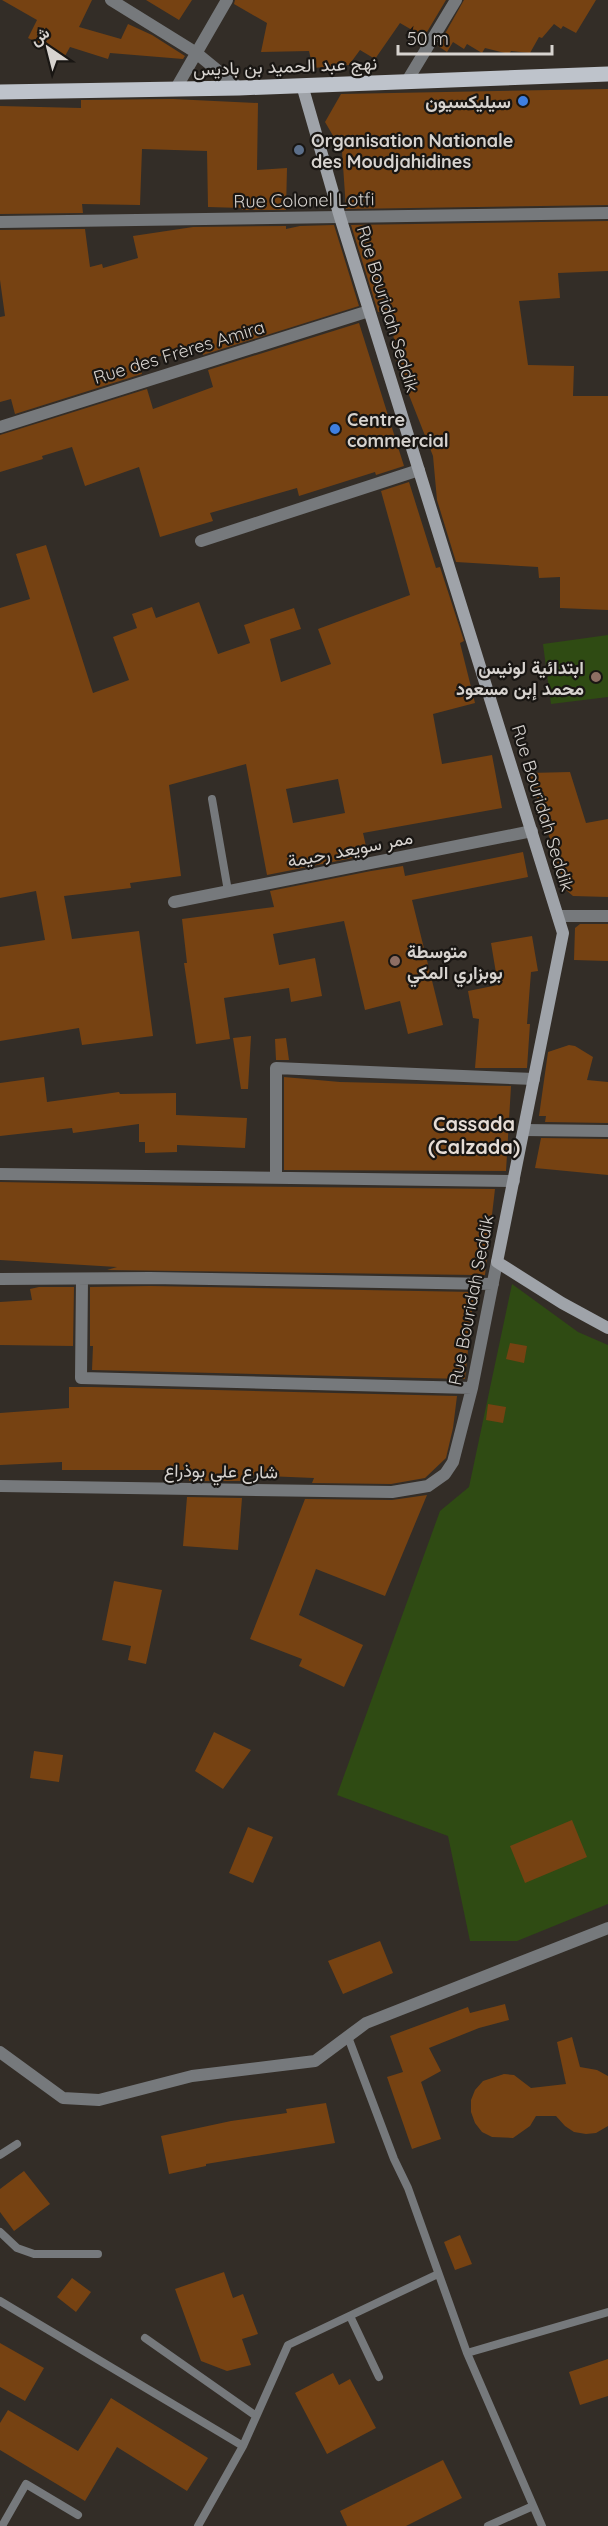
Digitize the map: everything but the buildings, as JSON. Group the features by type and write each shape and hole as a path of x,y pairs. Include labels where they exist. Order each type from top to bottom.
{"main road":[{"name":"نهج عبد الحميد بن باديس","path":"0,92 175,90 608,74"},
{"name":"Rue Bouridah Seddik","path":"302,85 340,217 563,933 497,1262"},
{"path":"497,1262 562,1303 608,1328"}],"street":[{"path":"111,0 195,52 239,88"},
{"path":"175,90 227,0"},
{"path":"407,81 456,0"},
{"name":"Rue Colonel Lotfi","path":"0,222 608,213"},
{"name":"Rue des Frères Amira","path":"0,427 369,311"},
{"path":"201,541 419,470"},
{"name":"ممر سويعد رحيمة","path":"174,902 532,831"},
{"path":"558,916 608,916"},
{"path":"276,1178 276,1068 534,1079"},
{"path":"524,1130 608,1131"},
{"path":"0,1174 514,1180"},
{"name":"Rue Bouridah Seddik","path":"438,1480 449,1469 454,1458 472,1388 497,1262"},
{"path":"0,1279 493,1284"},
{"path":"82,1279 81,1378 472,1388"},
{"name":"شارع علي بوذراع","path":"0,1486 392,1492 418,1489 438,1480"},
{"path":"0,2052 63,2098 99,2100 192,2076 315,2061 366,2023 608,1928"}],"lane":[{"path":"212,799 228,891"},
{"path":"348,2037 394,2158 408,2188 467,2353 542,2526"},
{"path":"0,2155 16,2144"},
{"path":"0,2232 17,2248 34,2254 98,2254"},
{"path":"198,2526 243,2446 288,2345 438,2274"},
{"path":"0,2301 243,2446"},
{"path":"467,2353 608,2312"},
{"path":"350,2316 379,2377"},
{"path":"145,2338 256,2416"},
{"path":"2,2526 26,2484 78,2515"},
{"path":"488,2526 533,2506"}],"green space":[{"path":"608,635 608,697 551,704 543,644"},
{"path":"512,1284 578,1332 608,1345 608,1904 517,1941 470,1941 448,1836 337,1795 440,1511 469,1487"}],"place":[{"name":"سيليكسيون","path":"523,101"},
{"name":"Organisation Nationale des Moudjahidines","path":"299,150"},
{"name":"Centre commercial","path":"335,429"},
{"name":"ابتدائية لونيس محمد إبن مسعود","path":"596,677"},
{"name":"متوسطة بوبزاري المكي","path":"395,961"}],"district":[{"name":"Cassada (Calzada)","path":"474,1134"}]}
